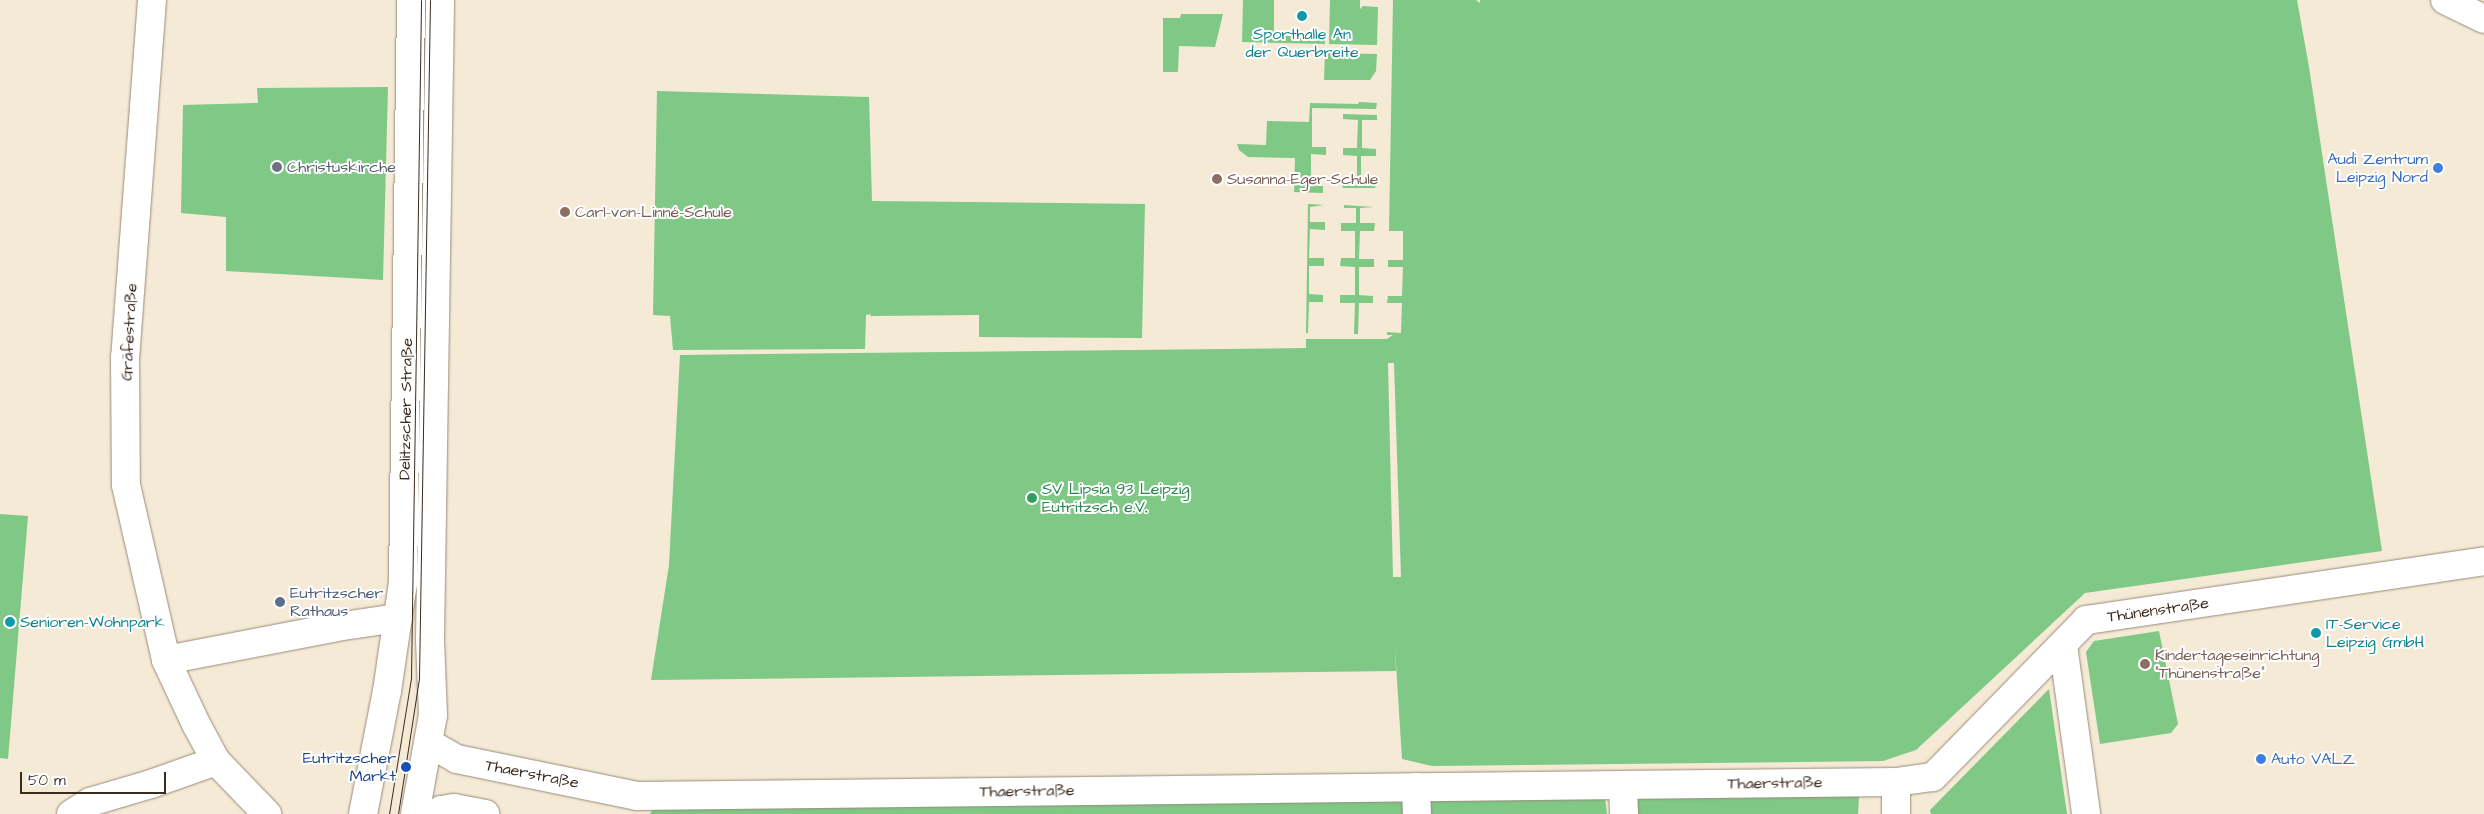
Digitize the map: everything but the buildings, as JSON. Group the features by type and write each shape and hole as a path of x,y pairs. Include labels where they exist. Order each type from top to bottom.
{"main road":[{"name":"Gräfestraße","path":"152,0 125,357 126,485 166,660"},
{"name":"Delitzscher Straße","path":"363,814 387,691 403,583 411,0"},
{"name":"Delitzscher Straße","path":"415,814 430,743 433,715 430,638 440,0"},
{"path":"2445,0 2484,19"},
{"name":"Thünenstraße","path":"1896,782 1933,777 2086,620 2484,562"},
{"path":"267,814 251,800 216,761 203,720 166,660 294,640 343,626 398,618"},
{"path":"2063,645 2086,814"},
{"name":"Thaerstraße","path":"430,743 457,759 635,805 1416,787 1896,782"},
{"path":"71,814 90,802 151,784 216,761"},
{"path":"1896,782 1896,814"},
{"path":"1623,785 1624,814"},
{"path":"1416,787 1418,814"},
{"path":"434,814 441,810 454,808 485,814"}],"green space":[{"path":"1243,0 1274,0 1274,36 1325,36 1325,44 1242,42"},
{"path":"1330,0 1360,0 1360,9 1363,6 1378,7 1377,45 1329,44"},
{"path":"1393,0 1476,0 1480,3 1480,0 2297,0 2309,67 2382,551 2085,593 1916,750 1883,761 1432,766 1402,759 1395,648 1396,671 651,680 669,565 680,355 1306,348 1306,339 1387,339 1393,335 1387,335 1387,332 1401,333 1402,303 1387,303 1388,296 1402,296 1403,267 1388,267 1388,260 1403,260 1403,231 1389,231","holes":["1388,363 1394,363 1401,577 1393,577"]},
{"path":"1181,14 1223,14 1215,47 1179,46 1178,72 1163,72 1163,18 1180,18"},
{"path":"1325,53 1377,54 1376,71 1370,80 1324,80"},
{"path":"388,87 383,280 226,271 226,217 181,213 183,105 258,103 257,88"},
{"path":"657,91 869,97 872,201 1145,204 1142,338 979,337 979,315 870,316 871,314 866,315 865,349 673,350 670,316 653,315"},
{"path":"1359,102 1377,103 1376,109 1312,108 1312,147 1326,147 1326,155 1311,154 1311,185 1323,186 1323,193 1294,192 1295,158 1248,157 1239,150 1237,144 1266,145 1267,121 1309,122 1310,103 1358,104"},
{"path":"1343,114 1377,115 1377,120 1362,120 1362,148 1376,149 1376,156 1361,156 1361,185 1376,185 1375,188 1343,188 1342,185 1357,185 1357,156 1343,155 1343,148 1357,148 1358,120 1343,119"},
{"path":"1308,204 1324,205 1310,207 1310,222 1325,222 1325,230 1310,229 1309,258 1324,258 1324,266 1309,266 1309,294 1323,295 1323,302 1309,302 1308,333 1306,333"},
{"path":"1344,205 1374,207 1360,208 1360,223 1375,223 1374,231 1360,231 1359,259 1374,259 1374,267 1359,267 1359,295 1373,296 1373,303 1359,303 1358,334 1354,334 1355,303 1340,303 1340,295 1355,295 1355,267 1340,266 1341,258 1355,258 1355,231 1341,231 1341,223 1356,223 1356,208 1344,208"},
{"path":"0,514 28,516 8,759 0,758"},
{"path":"2159,631 2178,724 2171,733 2100,744 2086,652 2094,641"},
{"path":"2049,689 2067,814 1931,814 1930,810"},
{"path":"1849,788 1859,797 1858,814 1632,814 1632,799 1645,790"},
{"path":"1443,792 1605,798 1607,814 1430,814 1429,802"},
{"path":"1403,796 1409,814 650,814 653,808"}],"tram line":[{"path":"389,814 411,678 421,0"},
{"path":"398,814 419,678 430,0"}],"place":[{"name":"Sporthalle An der Querbreite","path":"1302,16"},
{"name":"Christuskirche","path":"277,167"},
{"name":"Audi Zentrum Leipzig Nord","path":"2438,168"},
{"name":"Susanna-Eger-Schule","path":"1217,179"},
{"name":"Carl-von-Linné-Schule","path":"565,212"},
{"name":"SV Lipsia 93 Leipzig Eutritzsch e.V.","path":"1032,498"},
{"name":"Eutritzscher Rathaus","path":"280,602"},
{"name":"Senioren-Wohnpark","path":"10,622"},
{"name":"IT-Service Leipzig GmbH","path":"2316,633"},
{"name":"Kindertageseinrichtung “Thünenstraße”","path":"2145,664"},
{"name":"Auto VALZ","path":"2261,759"},
{"name":"Eutritzscher Markt","path":"406,767"}]}
